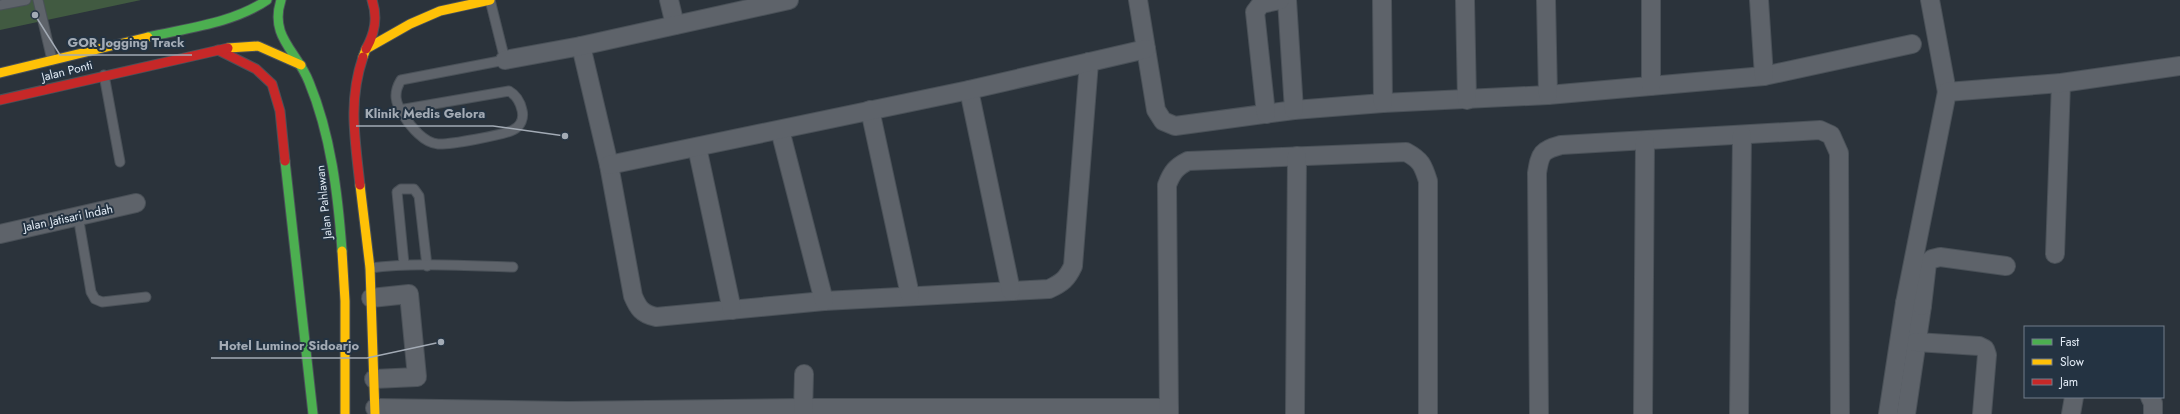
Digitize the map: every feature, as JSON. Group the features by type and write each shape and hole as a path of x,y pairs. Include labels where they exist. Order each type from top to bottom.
{"main road":[{"name":"Jalan Ponti","path":"0,73 232,17 254,8 267,0"},
{"name":"Jalan Pahlawan","path":"281,0 277,17 279,30 284,43 302,66 318,106 330,149 340,226 346,341 346,414"},
{"path":"372,0 376,14 376,26 366,49 355,83 353,125 370,268 375,411"},
{"path":"366,49 410,24 440,11 490,0"},
{"name":"Jalan Ponti","path":"0,100 104,74 233,47 258,46 302,66"},
{"path":"218,50 256,69 272,84 280,111 313,414"}],"street":[{"path":"669,0 675,25"},
{"path":"505,60 585,45 789,0"},
{"path":"1138,0 1156,110 1163,121 1176,126 1294,110 1384,103 1548,95 1764,76 1912,44"},
{"path":"1266,114 1255,12 1261,4 1280,0"},
{"path":"1287,0 1294,110"},
{"path":"1382,0 1384,103"},
{"path":"1465,0 1467,100"},
{"path":"1546,0 1548,95"},
{"path":"1651,0 1651,86"},
{"path":"1759,0 1764,76"},
{"path":"1906,414 1916,342 1914,304 1947,92 1930,0"},
{"path":"585,45 612,165 633,296 638,309 647,315 656,317 824,301 910,295 1049,289 1067,278 1073,266 1089,62"},
{"path":"612,165 969,90 1146,49"},
{"path":"1947,92 2061,83 2180,66"},
{"path":"2055,254 2061,83"},
{"path":"969,90 1010,291"},
{"path":"870,110 910,295"},
{"path":"780,130 824,301"},
{"path":"1540,414 1537,173 1540,158 1546,149 1561,145 1820,130 1831,136 1839,153 1840,414"},
{"path":"1739,414 1742,135"},
{"path":"1643,414 1645,141"},
{"path":"697,147 732,310"},
{"path":"375,411 568,413 803,411 1169,411 1167,185 1172,172 1178,166 1188,161 1406,152 1418,158 1424,168 1428,181 1428,414"},
{"path":"1295,414 1297,156"},
{"name":"Jalan Jatisari Indah","path":"0,234 136,203"},
{"path":"1888,414 1914,304 1927,263 1932,259 1940,258 2006,266"},
{"path":"371,298 409,294 417,377 374,379"},
{"path":"1916,342 1979,346 1985,349 1987,355 1982,414"},
{"path":"803,411 804,374"},
{"path":"2071,414 2074,398"},
{"path":"2151,398 2154,403 2153,414"}],"lane":[{"path":"0,5 26,0"},
{"path":"38,0 52,60"},
{"path":"399,110 509,90 516,95 523,115 522,123 513,130 463,141 437,144 423,137 411,126 399,110 395,100 395,89 401,80 505,60 490,0"},
{"path":"104,74 120,162"},
{"path":"404,264 397,192 401,189 414,189 419,196 427,266"},
{"path":"78,216 91,292 95,300 102,302 146,297"},
{"path":"370,268 404,264 427,266 514,267"}],"green space":[{"path":"0,0 141,0 0,30"}],"traffic: fast":[{"path":"148,37 210,24 240,14 267,0"},
{"path":"281,0 278,13 281,34 304,71 317,102 323,123 336,187 342,251"},
{"path":"285,161 313,414"}],"traffic: slow":[{"path":"363,57 366,49 410,24 440,11 490,0"},
{"path":"0,73 148,37"},
{"path":"228,48 258,46 301,65"},
{"path":"360,185 370,268 375,414"},
{"path":"342,251 345,301 345,414"}],"traffic: jam":[{"path":"366,49 372,37 375,25 375,13 372,0"},
{"path":"0,100 228,48"},
{"path":"218,50 256,69 272,84 280,111 285,161"},
{"path":"360,185 355,136 354,105 358,73 363,57"}],"place":[{"name":"GOR Jogging Track","path":"35,15"},
{"name":"Klinik Medis Gelora","path":"565,136"},
{"name":"Hotel Luminor Sidoarjo","path":"441,342"}]}
